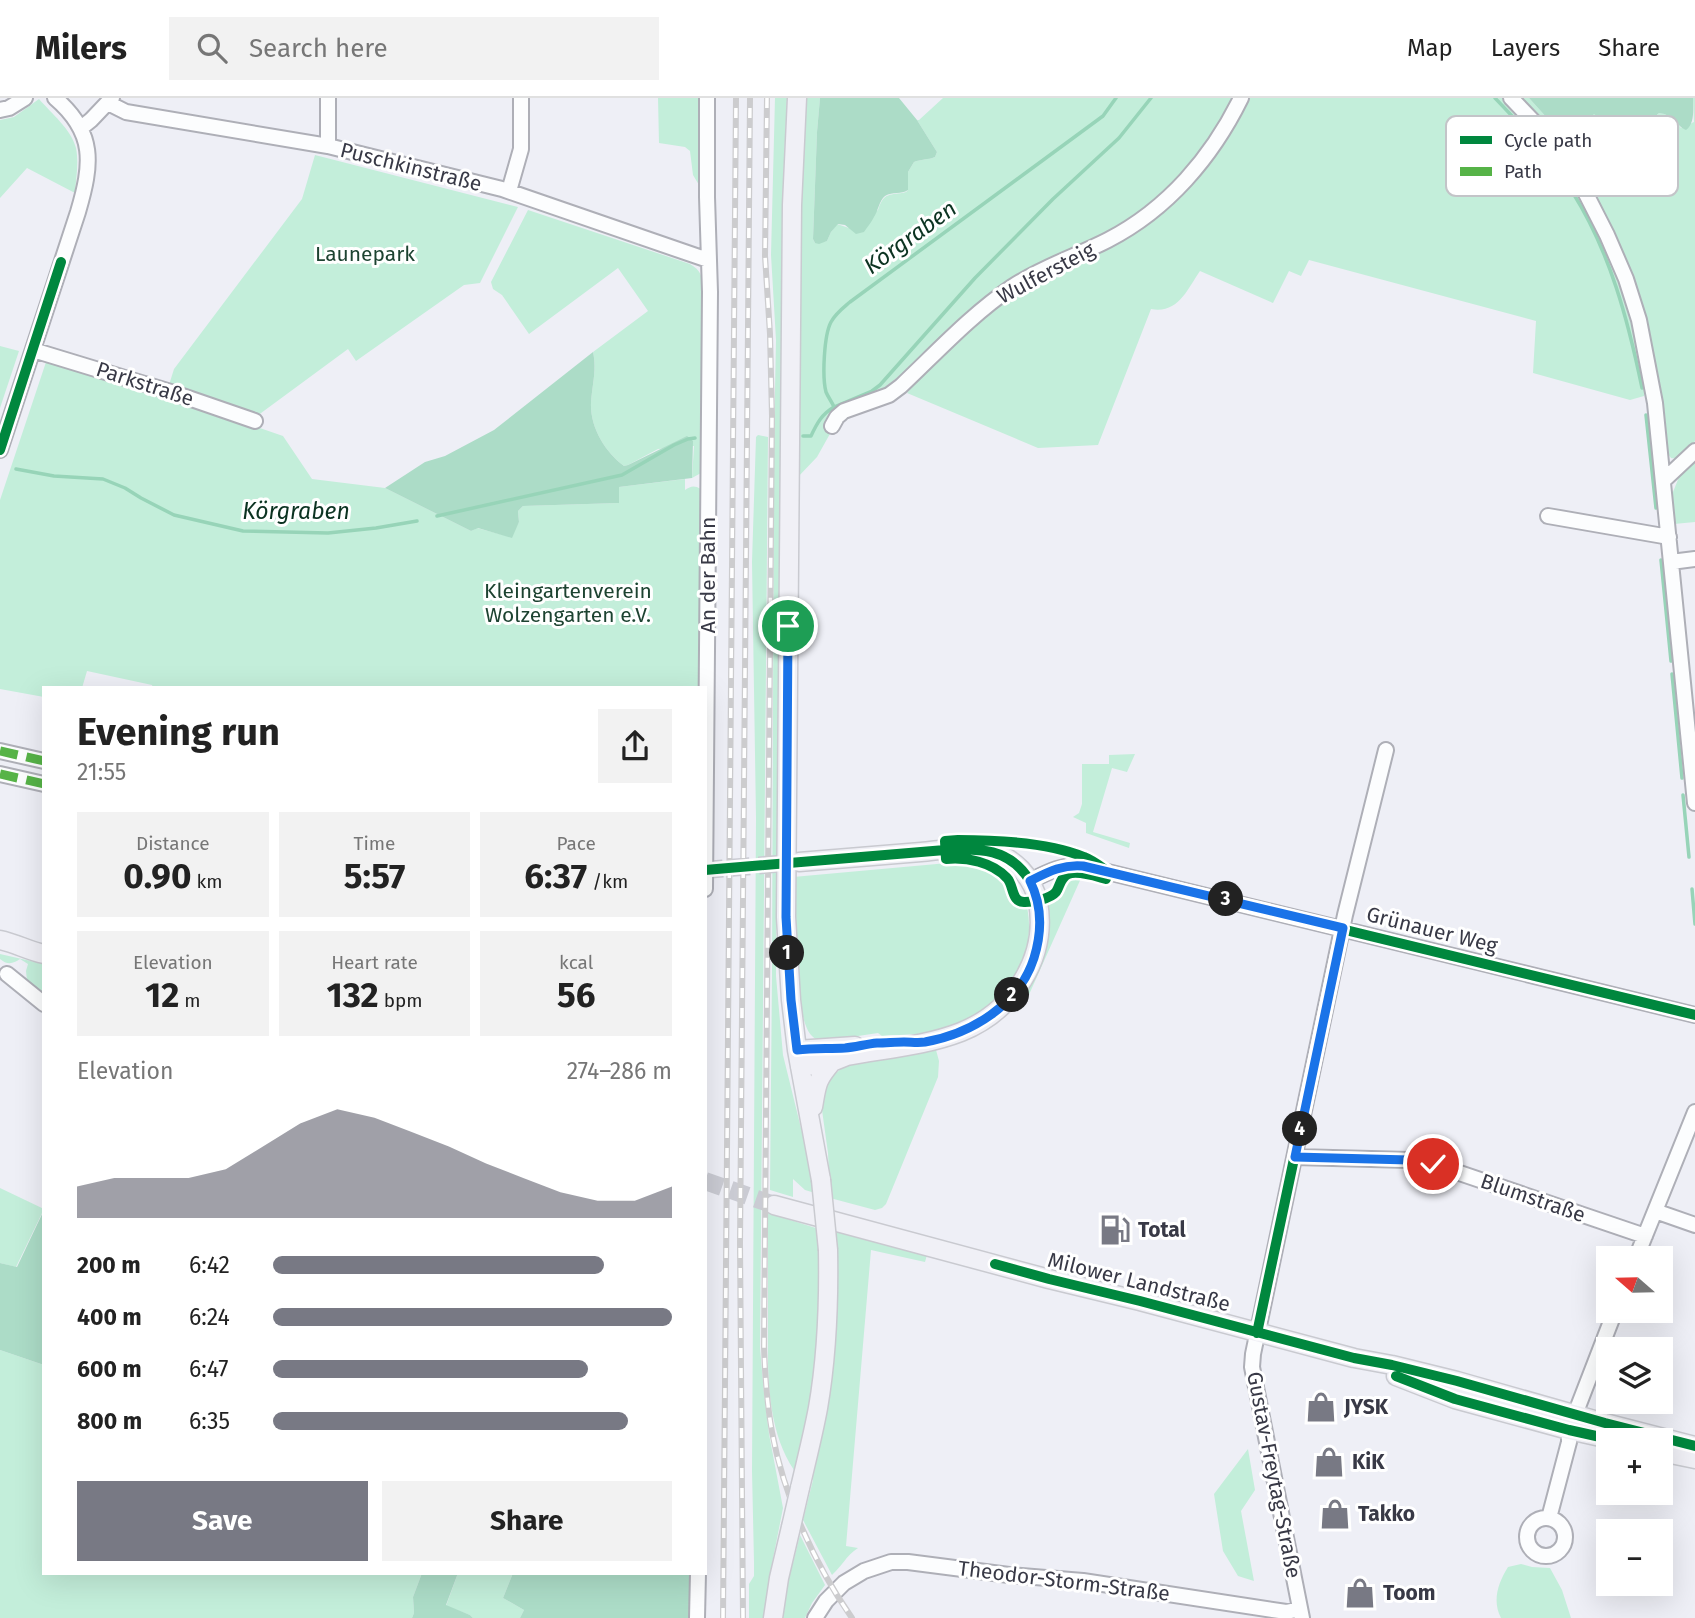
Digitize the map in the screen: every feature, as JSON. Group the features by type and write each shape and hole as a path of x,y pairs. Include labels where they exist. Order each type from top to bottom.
{"main road":[{"path":"773,1618 779,1578 818,1409 829,1293 821,1180 791,1000 786,917 792,205 796,98"},
{"path":"799,862 972,849 990,851 1004,856 1018,866 1030,881 1038,900 1040,922 1037,951 1026,976 1003,1005 989,1017 960,1032 847,1056 832,1062 799,1059"},
{"path":"0,940 42,953"},
{"path":"18,944 42,944"},
{"path":"799,1059 874,1044 922,1042"},
{"path":"811,1121 814,1091 818,1080 832,1062"},
{"name":"Milower Landstraße","path":"774,1206 1354,1359 1455,1399 1572,1422 1605,1423 1695,1446"},
{"name":"Milower Landstraße","path":"1572,1422 1596,1432"},
{"path":"1673,1454 1695,1459"}],"street":[{"path":"0,110 24,98"},
{"path":"1,448 85,189 88,160 85,137 74,116 55,98"},
{"path":"328,98 328,146"},
{"path":"509,191 521,149 522,98"},
{"name":"An der Bahn","path":"707,98 706,197 710,306 707,699"},
{"name":"Wulfersteig","path":"832,426 844,411 889,395 901,386 984,308 1015,285 1109,240 1161,204 1184,184 1216,144 1241,98"},
{"path":"1511,98 1528,116"},
{"path":"81,128 110,100"},
{"name":"Puschkinstraße","path":"110,100 125,113 328,146 509,191 708,260"},
{"path":"1587,196 1626,279 1639,320 1653,390 1695,803"},
{"name":"Parkstraße","path":"33,350 255,421"},
{"path":"1663,481 1695,451"},
{"path":"1548,516 1669,537"},
{"path":"1671,562 1695,559"},
{"name":"Gustav-Freytag-Straße","path":"1301,1614 1252,1367 1253,1354 1345,915 1386,750"},
{"path":"0,751 42,761"},
{"path":"0,774 42,784"},
{"name":"Grünauer Weg","path":"1030,881 1062,866 1083,866 1695,1015"},
{"path":"7,974 42,1002"},
{"path":"1640,1246 1695,1112"},
{"name":"Blumstraße","path":"1295,1157 1423,1162 1445,1167 1644,1236"},
{"path":"1654,1212 1695,1225"},
{"path":"1549,1518 1572,1422 1610,1323"},
{"name":"Theodor-Storm-Straße","path":"815,1618 825,1601 844,1583 864,1571 891,1562 1083,1581 1301,1614"},
{"path":"697,1618 698,1575"}],"green space":[{"path":"658,98 699,98 699,185 693,175 690,151 685,147 659,143"},
{"path":"775,98 787,98 781,361 776,976 783,1055 815,1193 805,1190 793,1179 793,1197 770,1190 776,340 771,255"},
{"path":"804,98 820,98 813,239 815,243 827,241 837,224 849,228 878,210 885,197 908,190 908,172 914,162 935,157 937,152 917,120 943,98 1234,98 1213,139 1182,178 1124,227 1028,274 884,388 839,407 825,420 831,432 817,457 797,478 798,285"},
{"path":"820,98 899,98 937,152 935,157 914,162 908,172 908,190 885,196 864,232 856,234 845,225 838,224 827,241 819,244 813,239"},
{"path":"1246,98 1504,98 1520,116 1446,116 1446,196 1580,196 1599,231 1624,292 1646,387 1644,396 1630,400 1533,373 1536,321 1309,260 1301,276 1289,271 1273,303 1200,271 1186,293 1175,304 1160,310 1151,309 1098,445 1038,448 907,393 918,378 1005,297 1164,210"},
{"path":"1518,98 1529,98 1545,116 1534,116"},
{"path":"1529,98 1693,98 1693,116 1686,130 1678,125 1678,116 1659,113 1656,116 1545,116"},
{"path":"1695,98 1695,441 1685,454 1679,457 1671,458 1668,454 1660,394 1645,321 1593,196 1678,196 1678,125 1681,128 1694,122"},
{"path":"39,99 65,128 76,148 75,193 27,168 0,198 0,120 14,117"},
{"name":"Launepark","path":"315,155 518,207 480,283 464,285 356,361 348,349 257,416 169,385 174,369 302,199"},
{"path":"528,210 690,264 698,270 702,295 701,473 692,478 694,446 658,449 624,466 611,454 596,430 591,412 593,352 648,311 618,268 529,334 502,295 493,289 491,282"},
{"path":"0,346 19,351 0,408"},
{"path":"593,352 591,412 596,430 611,454 624,466 687,436 693,441 692,478 619,487 619,503 523,506 518,511 519,522 512,538 478,528 471,531 385,488 425,462 445,456 494,430"},
{"name":"Kleingartenverein Wolzengarten e.V.","path":"46,362 162,394 283,436 312,479 385,488 471,531 477,528 511,537 519,522 518,511 523,506 619,503 619,487 685,479 685,490 693,486 701,489 699,686 152,686 87,671 83,686 42,686 42,697 0,689 0,500"},
{"path":"758,435 768,437 760,1348 769,1434 783,1508 764,1618 749,1618 749,1584 754,1576 752,1471 756,818 752,562"},
{"path":"1695,458 1695,522 1674,524 1671,497 1679,477"},
{"path":"1135,754 1127,772 1112,768 1093,832 1130,843 1129,848 1086,833 1086,823 1073,817 1079,813 1082,804 1082,764 1109,764 1109,755"},
{"path":"959,862 979,865 997,873 1006,882 1017,903 1027,907 1029,927 1022,965 1001,996 987,1010 971,1020 943,1030 882,1036 878,1033 858,1036 853,1042 837,1043 821,1041 812,1036 801,1008 798,986 793,877"},
{"path":"1070,875 1082,876 1023,1008 1015,1002 1044,946 1049,928 1048,900"},
{"path":"0,954 42,964 42,992 27,980 28,964 20,959 8,963 0,959"},
{"path":"932,1048 936,1050 939,1061 938,1077 886,1204 875,1210 830,1198 828,1153 821,1103 831,1077 846,1065"},
{"path":"0,1188 42,1208 42,1213 16,1267 0,1263"},
{"path":"768,1213 819,1229 820,1296 815,1377 794,1470 777,1433 770,1393"},
{"path":"42,1214 42,1364 0,1350 0,1263 17,1267"},
{"path":"833,1229 927,1255 925,1262 871,1250 846,1546 858,1548 832,1575 803,1520 813,1480 811,1478"},
{"path":"0,1350 42,1364 42,1575 421,1575 413,1597 412,1618 0,1618"},
{"path":"1248,1449 1255,1490 1241,1511 1254,1581 1238,1576 1223,1551 1214,1494"},
{"path":"800,1535 825,1585 805,1618 783,1618 791,1563"},
{"path":"1521,1564 1550,1568 1562,1590 1571,1618 1501,1618 1497,1599 1501,1579 1508,1567"},
{"path":"421,1575 457,1575 446,1605 473,1618 412,1618 413,1597"},
{"path":"457,1575 512,1575 503,1598 524,1610 520,1618 473,1618 446,1606"},
{"path":"512,1575 690,1575 689,1618 520,1618 524,1610 503,1598"}],"waterway":[{"name":"Körgraben","path":"803,436 811,436 820,419 834,407 826,392 824,367 829,328 837,313 1103,116 1116,98"},
{"path":"834,407 880,385 975,278 1053,199 1119,138 1151,98"},
{"path":"1495,98 1512,116"},
{"path":"1575,196 1597,239 1616,287 1642,388"},
{"path":"1646,415 1656,508"},
{"name":"Körgraben","path":"437,516 622,475 674,445 695,438"},
{"name":"Körgraben","path":"16,469 54,476 103,479 174,515 243,531 328,533 417,521"},
{"path":"1661,560 1671,661"},
{"path":"1672,674 1682,778"},
{"path":"1683,795 1689,857"},
{"path":"1692,889 1695,924"}],"tunnel":[{"path":"707,870 799,862"},
{"path":"707,1182 774,1205"}],"railway":[{"path":"723,1618 736,98"},
{"path":"743,1618 740,1243 750,98"},
{"path":"767,98 765,256 772,416 765,1369 772,1432 784,1481 814,1553 852,1618"}],"marked path":[{"path":"0,751 42,761"},
{"path":"0,774 42,784"}],"cycle path":[{"path":"0,450 61,262"},
{"path":"958,840 1022,843 1055,848 1090,860 1107,871 1106,879 1082,873 1068,874 1050,897 1020,902 1007,878 994,868 971,860 946,859 945,841 958,840"},
{"path":"707,870 945,850 982,850 993,852 1013,862 1030,881 1062,867 1083,866 1695,1015"},
{"path":"1257,1333 1343,928"},
{"path":"995,1264 1354,1358 1457,1381 1695,1446"},
{"path":"1396,1376 1455,1399 1596,1436"}],"place":[{"name":"Total","path":"1115,1230"},
{"name":"JYSK","path":"1321,1407"},
{"name":"KiK","path":"1329,1462"},
{"name":"Takko","path":"1335,1514"},
{"name":"Toom","path":"1360,1593"}],"route":[{"path":"788,626 786,917 797,1050 922,1042 960,1032 989,1017 1018,988 1037,951 1040,922 1038,900 1030,881 1062,866 1083,866 1343,928 1295,1157 1409,1160 1433,1164"}]}
